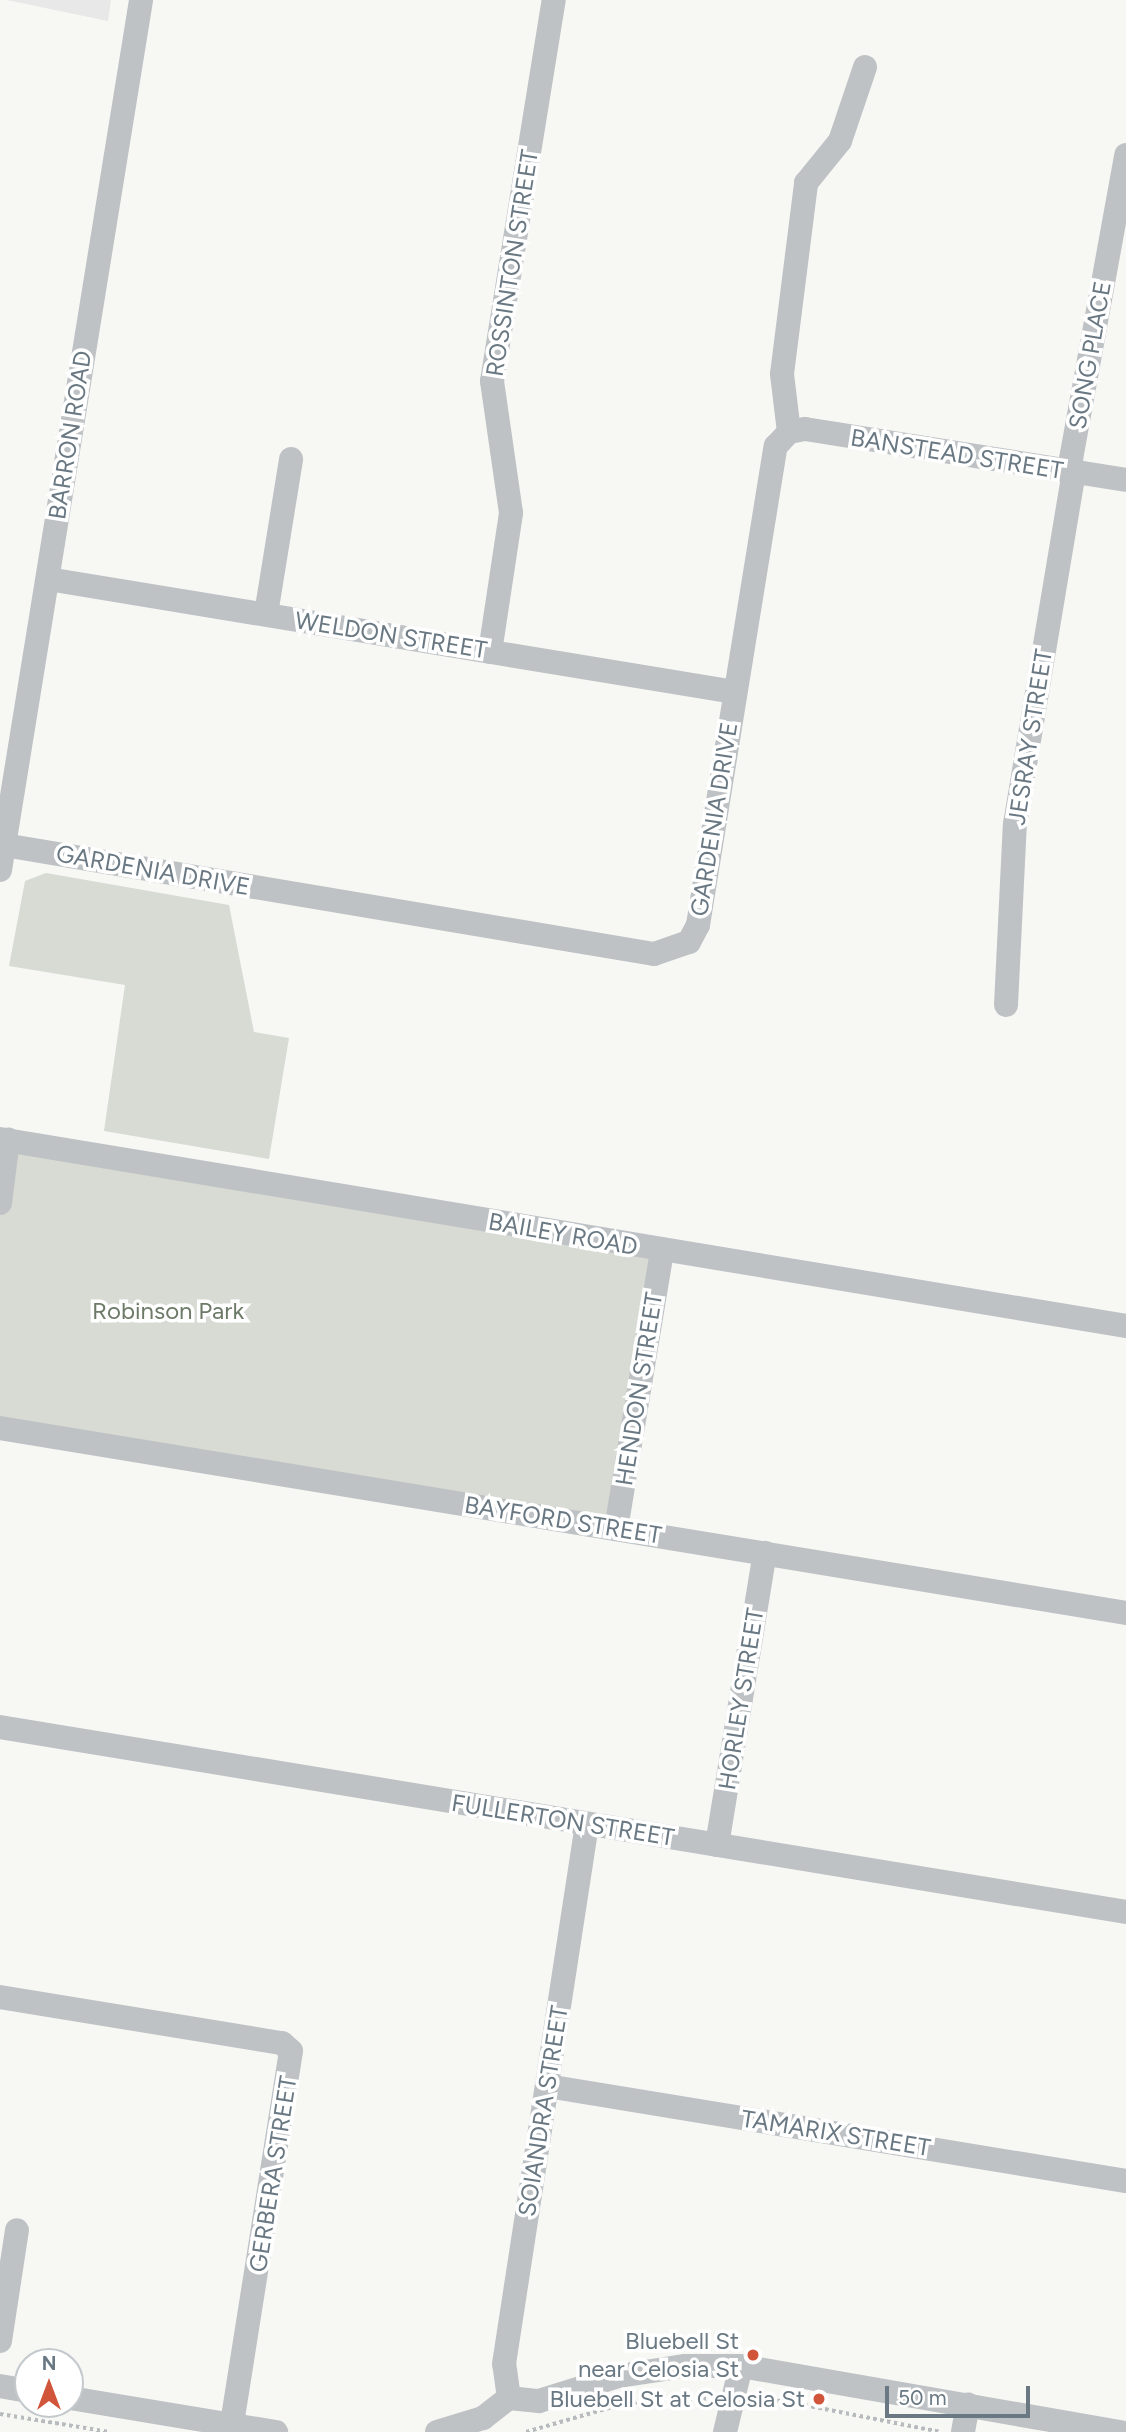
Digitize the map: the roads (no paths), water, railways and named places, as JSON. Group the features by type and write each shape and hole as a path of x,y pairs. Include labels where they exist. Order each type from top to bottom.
{"street":[{"name":"BARRON ROAD","path":"0,870 141,0"},
{"name":"ROSSINTON STREET","path":"490,652 512,513 492,381 554,0"},
{"path":"789,432 782,374 806,183 840,141 865,67"},
{"name":"SONG PLACE","path":"1072,472 1126,155"},
{"name":"BANSTEAD STREET","path":"789,432 805,429 1126,480"},
{"name":"GARDENIA DRIVE","path":"4,845 654,954 674,950 689,942 698,925 776,446 789,432"},
{"path":"266,614 291,459"},
{"name":"JESRAY STREET","path":"1006,1005 1009,868 1072,472"},
{"name":"WELDON STREET","path":"48,579 734,692"},
{"path":"0,1203 4,1140"},
{"name":"BAILEY ROAD","path":"4,1140 1126,1326"},
{"name":"HENDON STREET","path":"616,1528 662,1250"},
{"name":"BAYFORD STREET","path":"0,1427 1126,1613"},
{"name":"HORLEY STREET","path":"717,1845 765,1553"},
{"name":"FULLERTON STREET","path":"0,1727 1126,1912"},
{"name":"SOIANDRA STREET","path":"509,2398 504,2364 587,1824"},
{"name":"GERBERA STREET","path":"0,1997 282,2043 291,2051 232,2425"},
{"name":"TAMARIX STREET","path":"547,2086 1126,2181"},
{"path":"0,2341 17,2230"},
{"path":"437,2432 483,2418 509,2398 539,2401 618,2376 685,2366 741,2366 1121,2432"},
{"path":"725,2432 741,2366"},
{"path":"84,2400 276,2432"},
{"path":"963,2432 968,2404"}],"place":[{"name":"Bluebell St near Celosia St","path":"753,2355"},
{"name":"Bluebell St at Celosia St","path":"819,2399"}],"park label":[{"name":"Robinson Park","path":"168,1311"}]}
